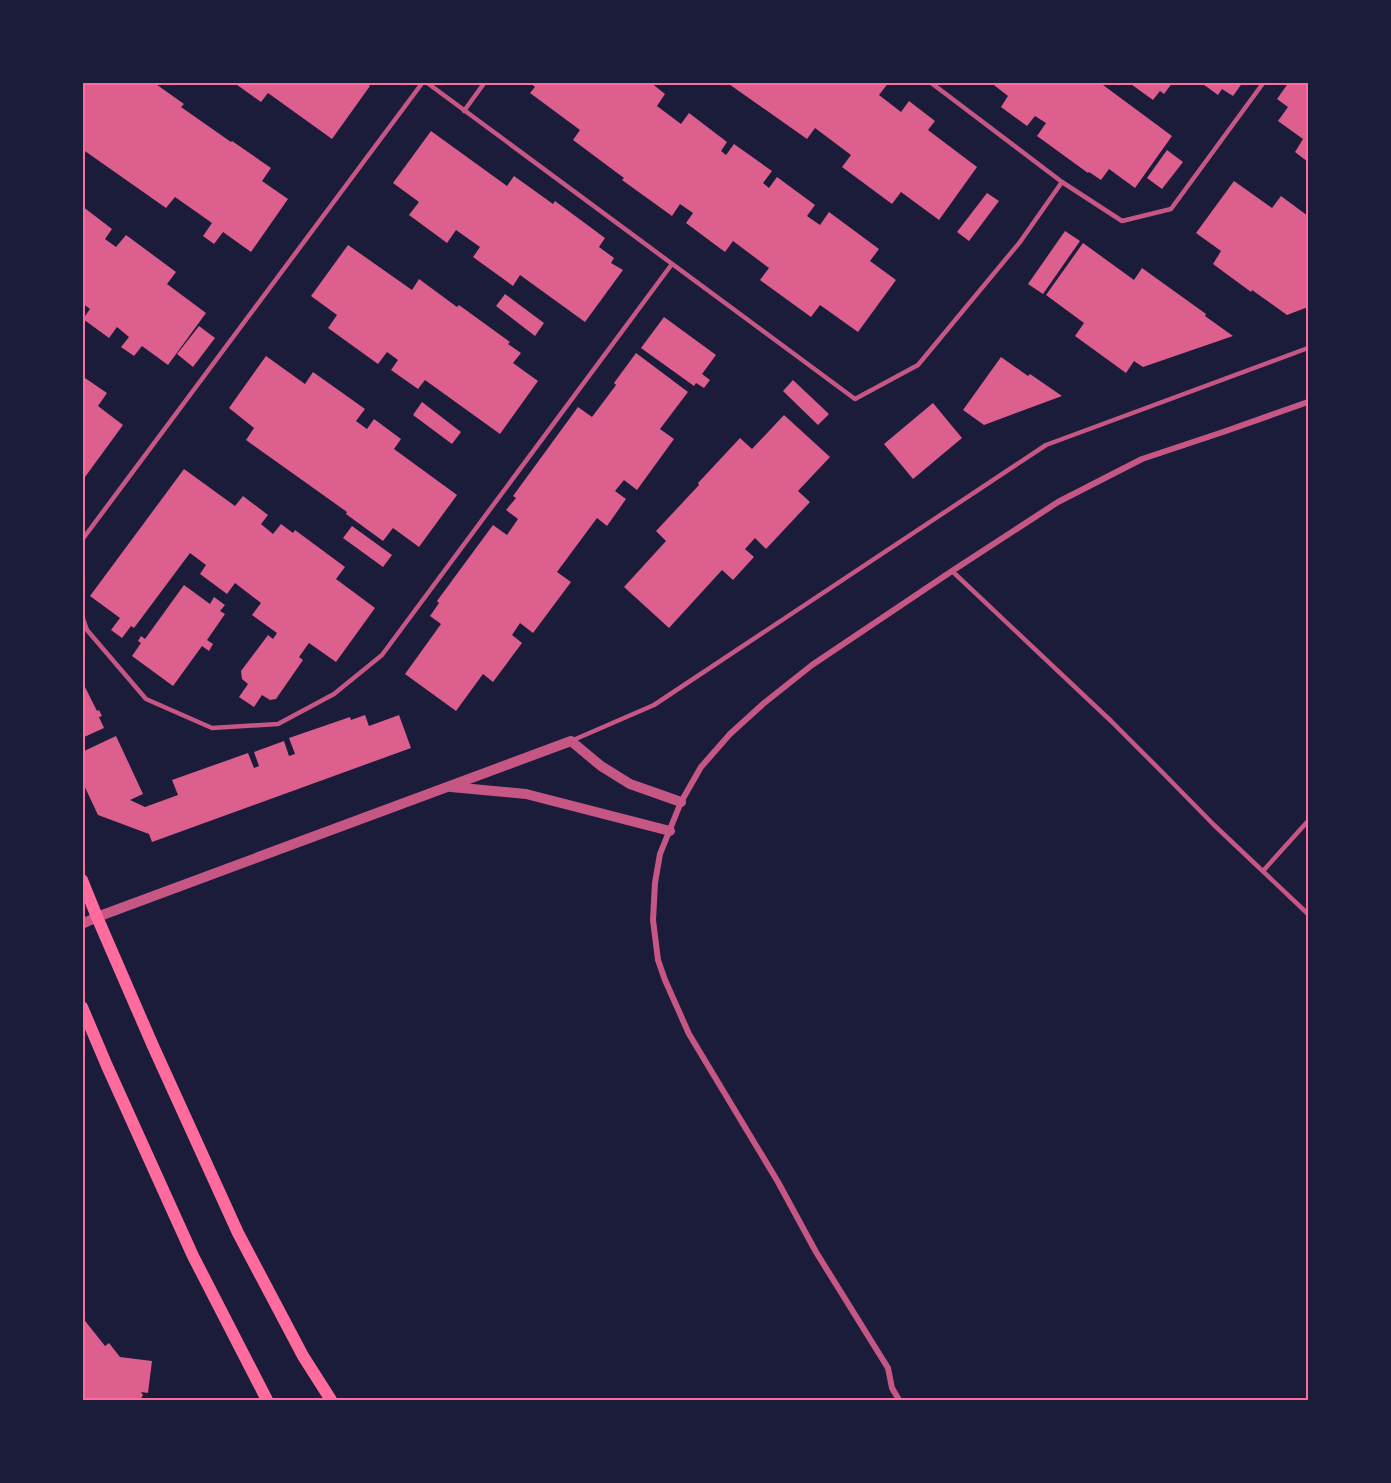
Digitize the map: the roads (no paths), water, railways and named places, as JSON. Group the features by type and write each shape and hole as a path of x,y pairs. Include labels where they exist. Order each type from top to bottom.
{"main road":[{"path":"82,880 153,1046 238,1233 303,1356 331,1401"},
{"path":"82,1007 193,1256 267,1401"}],"street":[{"path":"899,1401 891,1388 888,1368 816,1252 778,1182 689,1034 665,980 658,960 653,920 657,873 660,854 681,802 701,767 730,734 812,665 1058,502 1142,459 1308,402"},
{"path":"82,924 571,741 601,766 630,784 681,802"},
{"path":"447,786 526,794 670,831"}],"lane":[{"path":"82,540 425,82 855,399 918,364 1020,243 1062,182"},
{"path":"464,111 486,82"},
{"path":"930,82 1062,182 1122,221 1171,209 1264,82"},
{"path":"82,616 87,630 146,699 212,728 278,724 334,694 382,655 672,264"},
{"path":"571,741 654,705 1046,445 1308,348"},
{"path":"952,571 1111,721 1214,825 1308,914"},
{"path":"1263,871 1308,821"}]}
